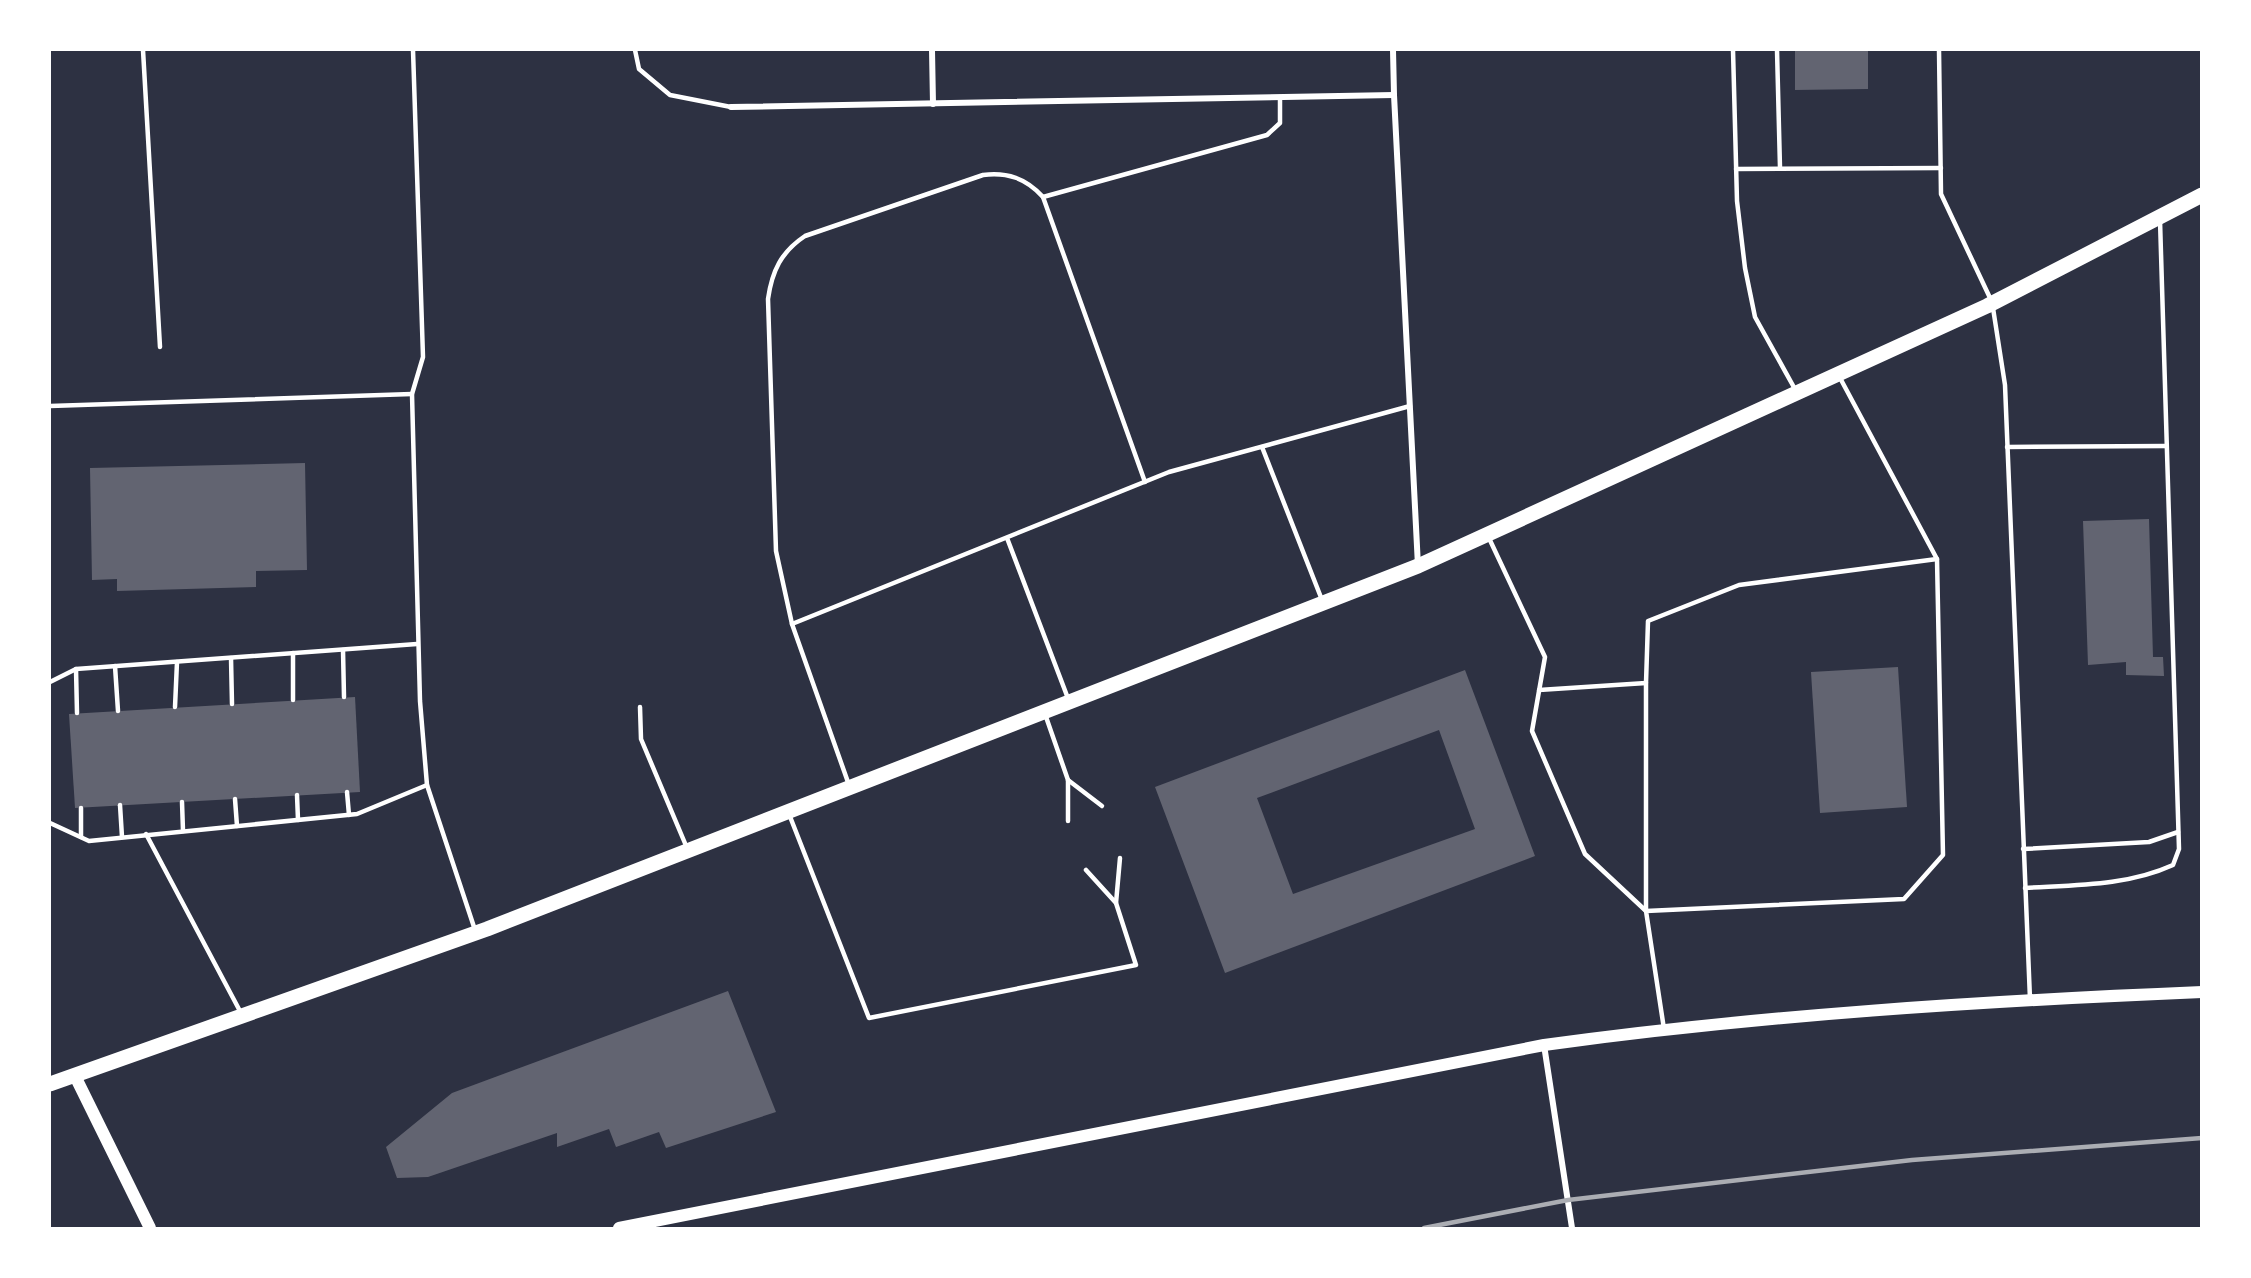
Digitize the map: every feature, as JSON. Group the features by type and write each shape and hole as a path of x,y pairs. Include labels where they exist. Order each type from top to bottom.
{"main road":[{"path":"50,1086 242,1015 476,933 1418,567 1993,303 2202,195"},
{"path":"619,1228 1544,1045 1664,1029 2030,999 2202,992"},
{"path":"75,1076 150,1228"}],"street":[{"path":"932,50 933,104"},
{"path":"1394,50 1394,95 1418,567"},
{"path":"731,107 1394,95"},
{"path":"1544,1045 1572,1228"}],"lane":[{"path":"143,50 160,346"},
{"path":"413,50 423,357 412,394 420,701 427,785 476,933"},
{"path":"635,50 639,69 670,95 731,107"},
{"path":"1733,50 1737,201 1745,268 1755,316 1797,393"},
{"path":"1777,50 1780,168"},
{"path":"1939,50 1941,194 1993,303 2005,385 2030,999"},
{"path":"1043,197 1267,135 1280,123 1280,97"},
{"path":"1736,169 1941,168"},
{"path":"850,787 792,624 776,551 768,299 770,280 778,262 790,246 804,236 983,175 998,173 1014,176 1032,185 1043,197 1145,482"},
{"path":"2025,888 2129,880 2156,873 2173,865 2179,849 2160,217"},
{"path":"1487,535 1545,657 1532,731 1585,854 1646,911 1904,899 1943,855 1937,559 1838,374"},
{"path":"50,406 412,394"},
{"path":"792,624 1169,472 1410,406"},
{"path":"2007,447 2166,446"},
{"path":"1262,447 1323,603"},
{"path":"1007,538 1070,702"},
{"path":"1664,1029 1646,911 1648,621 1739,585 1937,559"},
{"path":"50,682 76,669 417,644"},
{"path":"343,650 344,698"},
{"path":"293,653 293,700"},
{"path":"231,658 232,704"},
{"path":"175,707 177,662"},
{"path":"115,666 118,711"},
{"path":"76,669 77,713"},
{"path":"1539,690 1646,683"},
{"path":"640,707 641,739 688,850"},
{"path":"1044,712 1068,780 1068,821"},
{"path":"1068,780 1102,806"},
{"path":"50,822 90,841 357,814 427,785"},
{"path":"347,792 349,815"},
{"path":"297,795 298,820"},
{"path":"235,799 237,826"},
{"path":"182,802 183,831"},
{"path":"120,805 122,837"},
{"path":"81,808 81,837"},
{"path":"788,812 870,1018 1136,965 1116,903 1120,858"},
{"path":"2024,849 2149,842 2178,832"},
{"path":"146,834 242,1015"},
{"path":"1086,870 1116,903"}],"building":[{"path":"1795,50 1868,50 1868,89 1795,90"},
{"path":"305,463 307,570 256,571 256,587 117,591 117,579 92,580 90,468"},
{"path":"2149,519 2153,657 2163,657 2164,676 2126,675 2126,662 2088,665 2083,521"},
{"path":"1898,667 1907,807 1820,813 1811,672"},
{"path":"1465,670 1535,856 1225,973 1155,787","holes":["1439,730 1475,829 1293,894 1257,798"]},
{"path":"355,697 360,792 75,808 69,714"},
{"path":"728,991 776,1112 666,1148 659,1132 616,1147 609,1129 557,1147 557,1133 428,1177 397,1178 386,1147 452,1093"}],"railway":[{"path":"1424,1228 1568,1200 1912,1160 2202,1138"}]}
